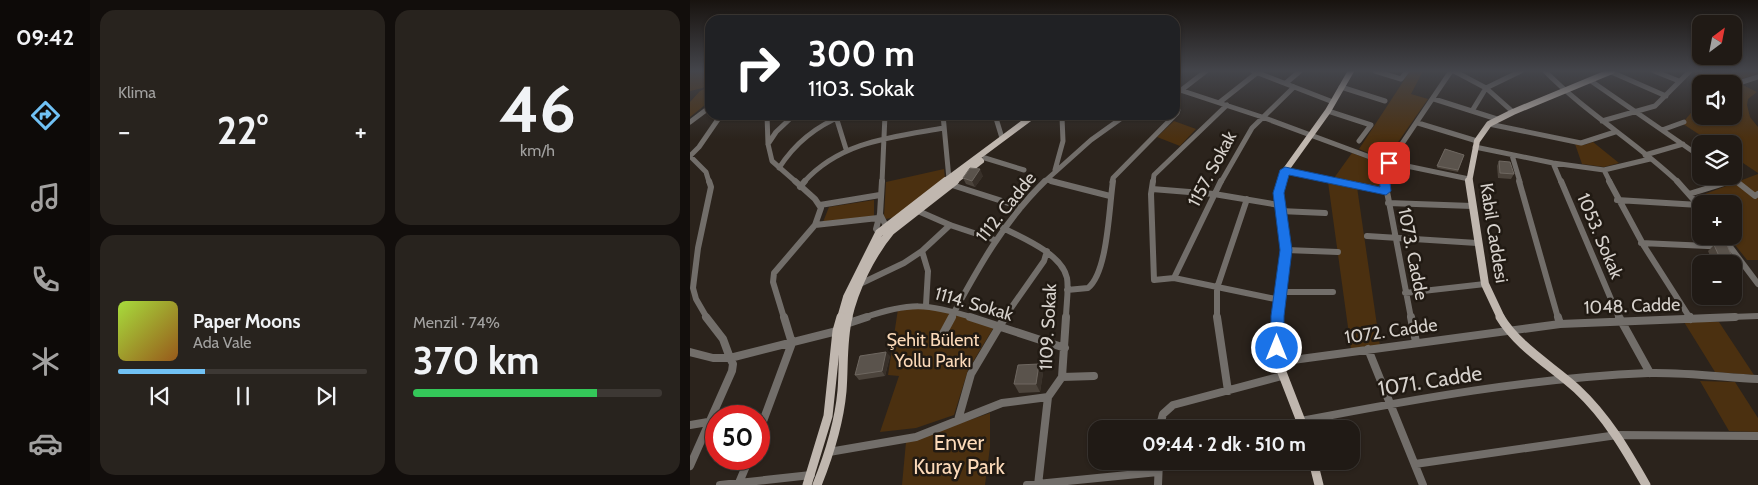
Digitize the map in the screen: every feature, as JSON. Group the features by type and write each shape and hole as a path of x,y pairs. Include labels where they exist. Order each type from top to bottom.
{"main road":[{"path":"1301,420 1278,362 1276,334 1286,250 1279,193 1285,170 1312,135 1338,94"},
{"name":"Kabil Caddesi","path":"1561,94 1497,119 1489,124 1476,144 1469,179 1477,243 1485,284 1495,309 1508,330 1594,406 1617,435 1646,485"},
{"path":"807,485 828,416 837,331 847,297 881,235 1028,120"},
{"path":"888,228 918,211 950,182 985,158 1003,140 1034,120"},
{"path":"817,485 829,452 841,402 846,324 881,235"},
{"path":"1316,470 1319,485"}],"street":[{"path":"1180,94 1220,102 1389,163 1469,179"},
{"path":"1220,102 1230,94"},
{"name":"1157. Sokak","path":"1174,278 1214,194 1244,142 1262,117 1287,94"},
{"path":"1312,94 1334,102"},
{"path":"1362,94 1385,101"},
{"name":"1073. Cadde","path":"1416,342 1405,293 1384,175 1389,163 1438,94"},
{"path":"1472,111 1483,94"},
{"path":"1492,94 1513,112"},
{"path":"1567,94 1680,182 1692,197"},
{"path":"1610,94 1692,150"},
{"path":"1661,94 1666,96"},
{"path":"1602,121 1655,106 1668,94"},
{"path":"1434,99 1497,119"},
{"path":"1227,105 1154,175 1152,189 1154,280 1174,278 1217,288 1281,296 1333,292"},
{"path":"690,122 705,111"},
{"path":"1328,111 1370,124 1359,141"},
{"path":"716,405 732,371 733,364 726,344 700,311 693,294 692,288 698,248 711,187 706,172 690,156 699,147 718,120"},
{"path":"767,120 768,144 772,162 816,199 820,205 819,215 814,225 779,266 773,277 792,343 769,405"},
{"path":"768,144 776,132 789,120"},
{"path":"779,168 786,155 809,133 832,120"},
{"path":"837,120 846,149"},
{"path":"881,235 876,229 879,216 885,120"},
{"path":"943,120 950,182 1021,207"},
{"path":"997,120 1003,140"},
{"path":"1055,171 1063,141 1062,120"},
{"name":"1112. Cadde","path":"939,341 1003,228 1055,171 1120,120"},
{"path":"1067,290 1088,288 1093,284 1103,255 1113,178 1170,120"},
{"path":"1662,130 1684,122"},
{"path":"1418,123 1512,155 1604,170 1683,144"},
{"path":"1489,124 1581,143 1616,132"},
{"path":"800,187 811,172 823,162 846,149 884,139 944,128"},
{"path":"1512,155 1560,324"},
{"path":"985,158 1024,170"},
{"name":"1053. Sokak","path":"1553,163 1621,322 1650,373"},
{"path":"1285,170 1386,191"},
{"path":"1604,170 1617,200 1641,243 1690,319"},
{"path":"1047,180 1110,196"},
{"path":"1689,194 1713,185"},
{"path":"1741,185 1754,196 1758,194"},
{"path":"1152,189 1214,194 1247,199 1280,208 1325,213"},
{"path":"820,205 880,195"},
{"path":"1228,390 1217,318 1217,288 1247,199"},
{"path":"1617,200 1692,205"},
{"path":"1388,203 1472,206"},
{"path":"918,211 950,225 995,240"},
{"path":"879,216 888,228"},
{"path":"814,225 879,216"},
{"path":"862,283 904,263 922,251 950,225"},
{"name":"1109. Sokak","path":"1003,228 1047,251 1064,268 1067,278 1065,348 1062,377 1048,396 1038,484"},
{"path":"1367,236 1477,243"},
{"path":"1641,243 1730,247 1758,284"},
{"path":"1286,250 1338,252"},
{"path":"922,251 926,259 928,280 926,305"},
{"path":"958,420 971,374 999,326 1044,261 1047,251"},
{"path":"1405,293 1485,284"},
{"name":"1114. Sokak","path":"846,324 893,308 926,305 955,312 1065,348"},
{"name":"1048. Cadde","path":"1508,330 1560,324 1758,316"},
{"name":"1072. Cadde","path":"1278,362 1508,330"},
{"path":"690,352 713,358 730,358 837,331"},
{"path":"1368,349 1423,485"},
{"name":"1071. Cadde","path":"1324,420 1390,404 1565,379 1650,373 1758,379"},
{"path":"1062,377 1094,376"},
{"path":"1161,420 1163,414 1173,405 1282,376"},
{"path":"829,452 916,437 1002,404 1048,396"},
{"path":"690,425 705,422"},
{"path":"690,466 705,429"},
{"path":"1415,464 1617,435 1758,436"},
{"path":"739,484 744,470"},
{"path":"1027,485 1158,472 1158,485"},
{"path":"720,485 811,475"}],"green space":[{"path":"698,94 705,94 705,105 690,117 690,102"},
{"path":"1395,94 1411,94 1428,99 1387,158 1381,158 1359,149"},
{"path":"1742,94 1755,94 1748,99 1747,105 1750,117 1758,127 1758,173 1742,162 1742,135 1700,135 1680,122 1685,120 1692,112 1692,125 1742,125"},
{"path":"1174,121 1196,129 1180,146 1157,137"},
{"path":"1593,142 1619,163 1604,167 1582,164 1575,144 1584,145"},
{"path":"1352,153 1379,163 1381,167 1378,177 1382,188 1334,178"},
{"path":"944,169 945,179 895,217 886,219 884,216 886,182"},
{"path":"1758,174 1758,260 1747,260 1735,245 1742,245 1742,195 1702,195 1729,185 1742,185 1742,180"},
{"path":"1328,182 1357,187 1380,346 1351,349"},
{"path":"874,200 874,217 823,222 829,207"},
{"name":"Şehit Bülent Yollu Parkı","path":"925,308 958,315 994,327 968,370 954,415 916,428 880,432 899,376 888,375 898,309"},
{"path":"1684,322 1719,322 1754,375 1715,372"},
{"path":"1700,381 1735,382 1758,418 1758,432 1729,431"},
{"name":"Enver Kuray Park","path":"990,413 990,447 985,485 902,485 906,442"}],"building":[{"path":"1445,149 1464,155 1458,170 1437,166"},
{"path":"1499,161 1510,162 1514,174 1500,173"},
{"path":"970,168 980,169 972,181 963,178"},
{"path":"1714,245 1727,245 1731,255 1719,255"},
{"path":"886,352 882,371 855,375 860,356"},
{"path":"1039,364 1036,384 1014,384 1018,365"}],"route":[{"path":"1277,348 1276,334 1286,263 1284,232 1279,205 1279,193 1285,170 1386,191 1384,175 1389,163"}]}
